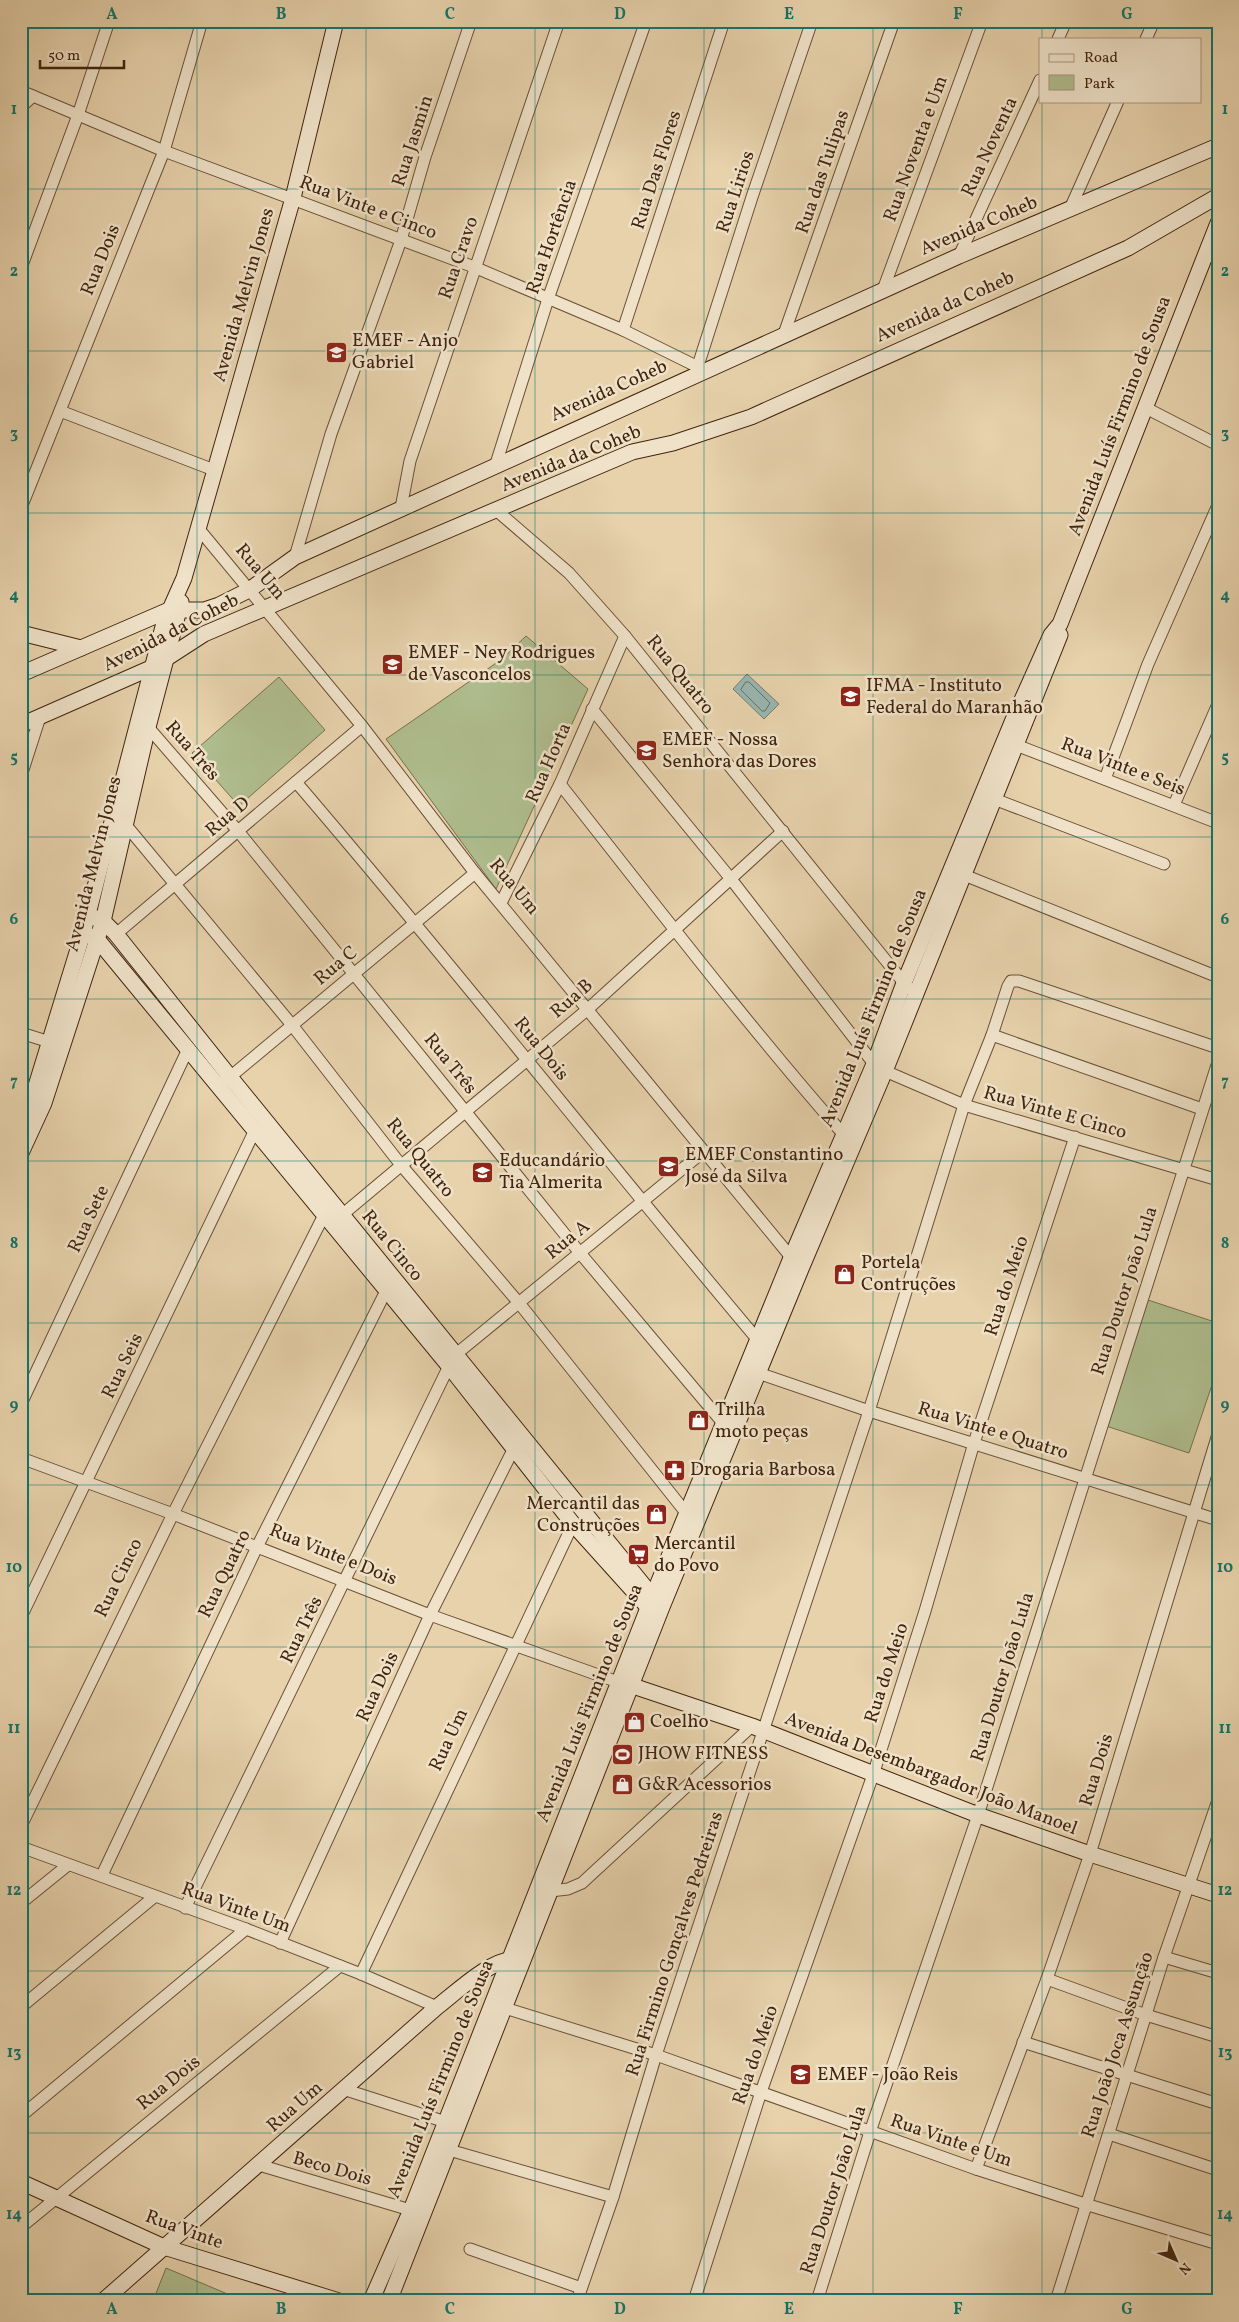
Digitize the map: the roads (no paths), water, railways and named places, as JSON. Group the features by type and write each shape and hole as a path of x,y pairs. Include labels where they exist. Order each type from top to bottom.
{"main road":[{"name":"Avenida Melvin Jones","path":"21,1153 44,1103 56,1044 90,936 88,915 153,667 184,578 293,198 336,21"},
{"name":"Avenida Coheb","path":"21,674 174,610 204,610 220,605 249,590 295,557 495,467 697,370 1218,146"},
{"name":"Avenida da Coheb","path":"21,725 153,667 204,634 632,452 690,438 751,417 1128,248 1218,196"},
{"name":"Avenida Luís Firmino de Sousa","path":"390,2301 417,2212 655,1608 700,1498 758,1373 844,1135 914,995 964,875 965,856 1017,711 1051,635 1060,624 1218,223"},
{"name":"Avenida Melvin Jones","path":"90,936 103,921 148,727 167,658 174,610"},
{"name":"Avenida Luís Firmino de Sousa","path":"655,1608 687,1514 700,1498 723,1424 758,1339 796,1264 879,1067 904,983 994,799 1060,639 1060,624"},
{"path":"21,632 81,648"},
{"name":"Rua Cinco","path":"88,915 103,921 116,934 224,1082 332,1218 386,1291 452,1360 514,1448 573,1524 655,1608"},
{"name":"Rua Cinco","path":"90,936 188,1049 224,1082 255,1130 452,1360 655,1608"},
{"name":"Avenida Melvin Jones","path":"21,1126 56,1044"},
{"name":"Avenida Luís Firmino de Sousa","path":"372,2301 449,2150 452,2124 505,2008 516,1960 550,1891 626,1683"},
{"name":"Avenida Desembargador João Manoel","path":"626,1683 758,1729 978,1816 1218,1895"},
{"name":"Rua Um","path":"103,2301 346,2090 437,2007 490,1967 516,1960"},
{"name":"Rua Vinte","path":"21,2182 164,2247 339,2301"}],"street":[{"path":"21,268 78,115 108,21"},
{"name":"Rua Dois","path":"21,508 164,151 202,21"},
{"name":"Rua Jasmin","path":"295,557 332,434 401,240 425,158 471,21"},
{"name":"Rua Cravo","path":"401,508 410,461 474,267 559,21"},
{"name":"Rua Hortência","path":"495,467 548,299 646,21"},
{"name":"Rua Das Flores","path":"623,330 724,21"},
{"name":"Rua Lirios","path":"697,370 752,196 812,21"},
{"name":"Rua das Tulipas","path":"784,334 894,21"},
{"name":"Rua Noventa e Um","path":"883,290 982,21"},
{"path":"1058,38 1066,21"},
{"path":"1146,38 1154,21"},
{"name":"Rua Noventa","path":"959,256 1039,82"},
{"name":"Rua Vinte e Cinco","path":"21,91 164,151 474,267 623,330 697,370"},
{"path":"21,107 33,96"},
{"path":"1070,208 1118,102"},
{"path":"1144,407 1218,445"},
{"path":"60,410 214,470"},
{"path":"1105,779 1148,664 1218,505"},
{"name":"Rua Quatro","path":"496,510 569,574 625,636 914,995"},
{"name":"Rua Um","path":"198,528 362,726 475,873 796,1264"},
{"name":"Rua Horta","path":"501,903 560,784 625,636"},
{"path":"1174,805 1218,704"},
{"path":"592,709 879,1067"},
{"path":"21,776 40,717"},
{"name":"Rua D","path":"116,934 362,726"},
{"name":"Rua Três","path":"148,727 238,831 580,1253 723,1424"},
{"name":"Rua Vinte e Seis","path":"1016,745 1218,823"},
{"name":"Rua Dois","path":"296,782 416,922 642,1202 758,1339"},
{"path":"560,784 800,1085 844,1135"},
{"path":"994,799 1164,864"},
{"name":"Rua Quatro","path":"126,824 174,885 292,1026 402,1165 519,1302 687,1514"},
{"name":"Rua B","path":"332,1218 402,1165 588,1009 783,831"},
{"name":"Rua C","path":"224,1082 475,873"},
{"path":"964,875 1218,977"},
{"name":"Rua Firmino Gonçalves Pedreiras","path":"577,2301 613,2197 758,1729 869,1411 964,1105 992,1035 1008,986 1011,981 1019,981 1218,1048"},
{"path":"21,1033 56,1044"},
{"path":"992,1035 1202,1109"},
{"name":"Rua Sete","path":"21,1404 188,1049"},
{"name":"Rua Doutor João Lula","path":"817,2301 870,2132 978,1816 1182,1169 1202,1109 1213,1095 1218,1062"},
{"name":"Rua Vinte E Cinco","path":"879,1067 964,1105 1218,1180"},
{"name":"Rua Seis","path":"21,1617 255,1130"},
{"name":"Rua do Meio","path":"694,2301 761,2092 873,1775 925,1611 974,1443 1075,1137"},
{"name":"Rua A","path":"452,1360 519,1302 703,1152"},
{"name":"Rua Cinco","path":"21,1826 173,1514 332,1218"},
{"name":"Rua Quatro","path":"102,1875 257,1546 386,1291"},
{"name":"Rua Três","path":"185,1908 452,1360"},
{"name":"Rua Vinte e Quatro","path":"758,1373 869,1411 1218,1520"},
{"name":"Rua Dois","path":"976,2169 1047,1979 1090,1854 1218,1434"},
{"name":"Rua Dois","path":"280,1943 430,1615 514,1448"},
{"name":"Rua Vinte e Dois","path":"21,1458 257,1546 516,1647 626,1683"},
{"name":"Rua Um","path":"361,1974 573,1524"},
{"path":"550,1891 568,1889 582,1883 758,1729"},
{"name":"Rua João Joca Assunção","path":"1056,2301 1164,1957 1218,1800"},
{"name":"Rua Vinte Um","path":"21,1847 246,1929 361,1974 437,2007"},
{"path":"21,1902 68,1865"},
{"path":"21,2007 154,1897"},
{"path":"21,2116 246,1929"},
{"path":"1164,1957 1218,1973"},
{"name":"Rua Dois","path":"21,2227 340,1966"},
{"path":"1047,1979 1218,2037"},
{"name":"Rua Vinte e Um","path":"505,2008 656,2055 976,2169 1218,2244"},
{"path":"1023,2042 1218,2104"},
{"path":"346,2090 452,2124"},
{"path":"1109,2134 1218,2170"},
{"path":"449,2150 613,2197"},
{"name":"Beco Dois","path":"259,2166 417,2212"},
{"path":"470,2249 581,2288"}],"water":[{"path":"747,674 779,704 764,719 733,689"}],"place":[{"name":"EMEF - Anjo Gabriel","path":"336,352"},
{"name":"EMEF - Ney Rodrigues de Vasconcelos","path":"392,664"},
{"name":"IFMA - Instituto Federal do Maranhão","path":"850,697"},
{"name":"EMEF - Nossa Senhora das Dores","path":"646,751"},
{"name":"EMEF Constantino José da Silva","path":"669,1166"},
{"name":"Educandário Tia Almerita","path":"483,1172"},
{"name":"Portela Contruções","path":"845,1274"},
{"name":"Trilha moto peças","path":"699,1421"},
{"name":"Drogaria Barbosa","path":"674,1470"},
{"name":"Mercantil das Construções","path":"656,1515"},
{"name":"Mercantil do Povo","path":"638,1555"},
{"name":"Coelho","path":"634,1722"},
{"name":"JHOW FITNESS","path":"622,1754"},
{"name":"G&R Acessorios","path":"622,1785"},
{"name":"EMEF - João Reis","path":"801,2075"}]}
